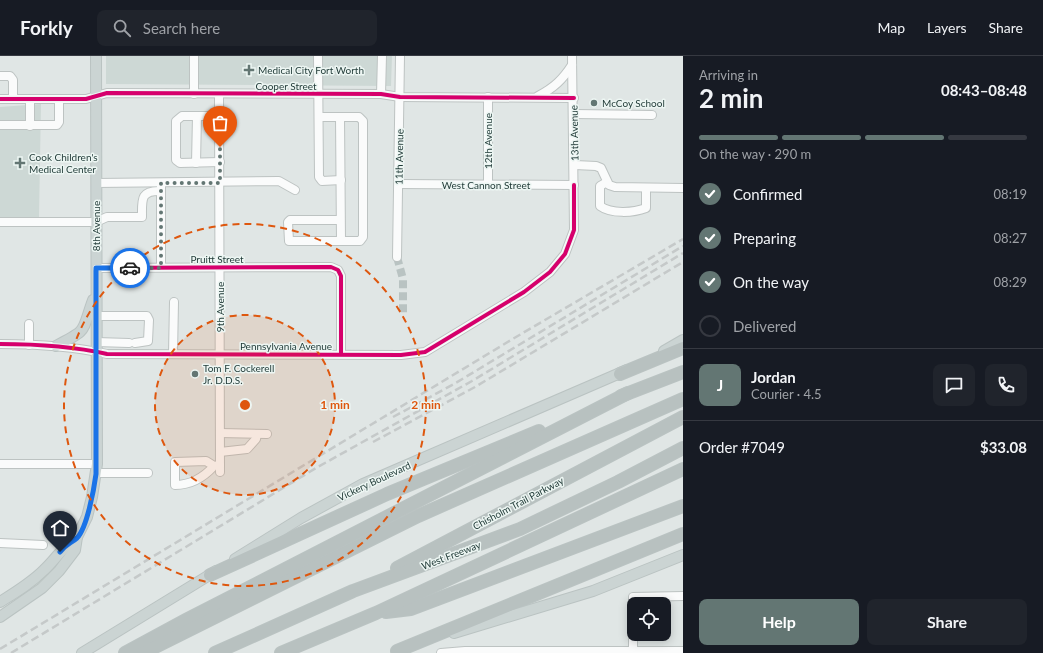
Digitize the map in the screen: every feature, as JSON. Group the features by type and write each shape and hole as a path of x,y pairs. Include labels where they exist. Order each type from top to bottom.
{"highway":[{"path":"620,374 683,348"},
{"path":"125,653 507,450 628,393 683,372"},
{"path":"143,653 418,516 683,398"},
{"name":"Chisholm Trail Parkway","path":"353,591 683,417"},
{"name":"West Freeway","path":"215,653 353,591 520,528 683,448"},
{"path":"210,575 387,494 507,450"},
{"name":"West Freeway","path":"281,653 376,614 683,469"},
{"path":"376,614 411,609 683,506"},
{"path":"393,652 683,534"}],"main road":[{"name":"8th Avenue","path":"0,617 52,579 75,550 77,537 90,506 97,468 96,56"},
{"path":"56,346 78,336 84,330 96,290"},
{"name":"Vickery Boulevard","path":"82,653 290,524 342,494 373,479 620,374 683,340"},
{"name":"8th Avenue","path":"0,602 36,578 53,561 66,544 77,537"},
{"path":"393,652 593,591 683,555"}],"street":[{"path":"194,56 194,94"},
{"path":"318,56 319,177 322,181 341,180"},
{"name":"11th Avenue","path":"397,257 400,56"},
{"name":"13th Avenue","path":"572,56 574,98 574,185"},
{"path":"381,94 383,58"},
{"path":"536,98 563,79 572,65"},
{"path":"0,76 10,76 13,80 13,99"},
{"name":"Cooper Street","path":"0,100 86,99 106,93 381,94 400,97 574,98"},
{"name":"9th Avenue","path":"218,468 220,452 221,267 219,94"},
{"name":"12th Avenue","path":"488,97 488,184"},
{"path":"30,99 30,126"},
{"path":"0,125 57,125 59,122 59,99"},
{"path":"574,114 652,115"},
{"path":"219,116 182,116 176,121 176,160 180,163 220,162"},
{"path":"196,163 197,116"},
{"path":"319,117 359,117 362,121 363,237 360,241 289,241 288,222 290,220 340,220"},
{"path":"340,117 341,241"},
{"path":"575,165 596,166 603,171 607,182 615,188 683,188"},
{"path":"96,183 161,187 220,183 279,182 295,190"},
{"path":"607,182 600,186 600,206 606,210 638,211 646,208 646,188"},
{"name":"West Cannon Street","path":"399,184 574,185"},
{"name":"Pennsylvania Avenue","path":"0,344 96,347 107,354 413,355 425,352 524,292 550,272 565,254 574,230 574,185"},
{"path":"0,222 96,222 107,217 142,217 142,199 147,193 161,187"},
{"path":"161,187 161,268"},
{"name":"Pruitt Street","path":"96,268 331,267 338,270 341,276 341,354"},
{"path":"173,354 174,302"},
{"path":"96,316 147,316 149,320 148,341 96,347"},
{"path":"29,324 29,345"},
{"path":"220,433 267,434"},
{"path":"220,452 246,449 256,439 257,434"},
{"path":"206,461 218,468 205,476 182,485 174,485 175,462 206,461"},
{"path":"0,464 97,468 148,473"},
{"path":"0,544 43,545"},
{"path":"633,652 633,597 683,596"},
{"path":"441,653 465,651 683,651"}],"shaded area":[{"name":"Medical City Fort Worth","path":"106,56 392,56 391,86 106,84"},
{"name":"Cook Children's Medical Center","path":"41,104 39,218 0,218 0,107"}],"tunnel":[{"path":"397,257 403,279 403,313"}],"railway":[{"path":"0,649 516,337 683,239"},
{"path":"393,417 454,384 683,246"},
{"path":"11,653 316,468 472,381 683,253"},
{"path":"373,442 475,387 683,262"}],"cycle path":[{"path":"0,99 86,99 107,93 381,94 400,97 574,98"},
{"path":"0,344 54,346 107,354 401,355 425,352 524,292 550,272 565,254 574,230 574,185"},
{"path":"96,268 331,267 338,270 341,276 341,354"}],"way so far":[{"path":"130,268 161,268 161,183 220,183 220,147"}],"place":[{"name":"Medical City Fort Worth","path":"249,70"},
{"name":"McCoy School","path":"594,103"},
{"name":"Cook Children's Medical Center","path":"20,163"},
{"name":"Tom F. Cockerell Jr. D.D.S.","path":"195,374"}],"route":[{"path":"60,552 66,544 77,537 82,528 87,517 96,474 96,268 130,268"}]}
